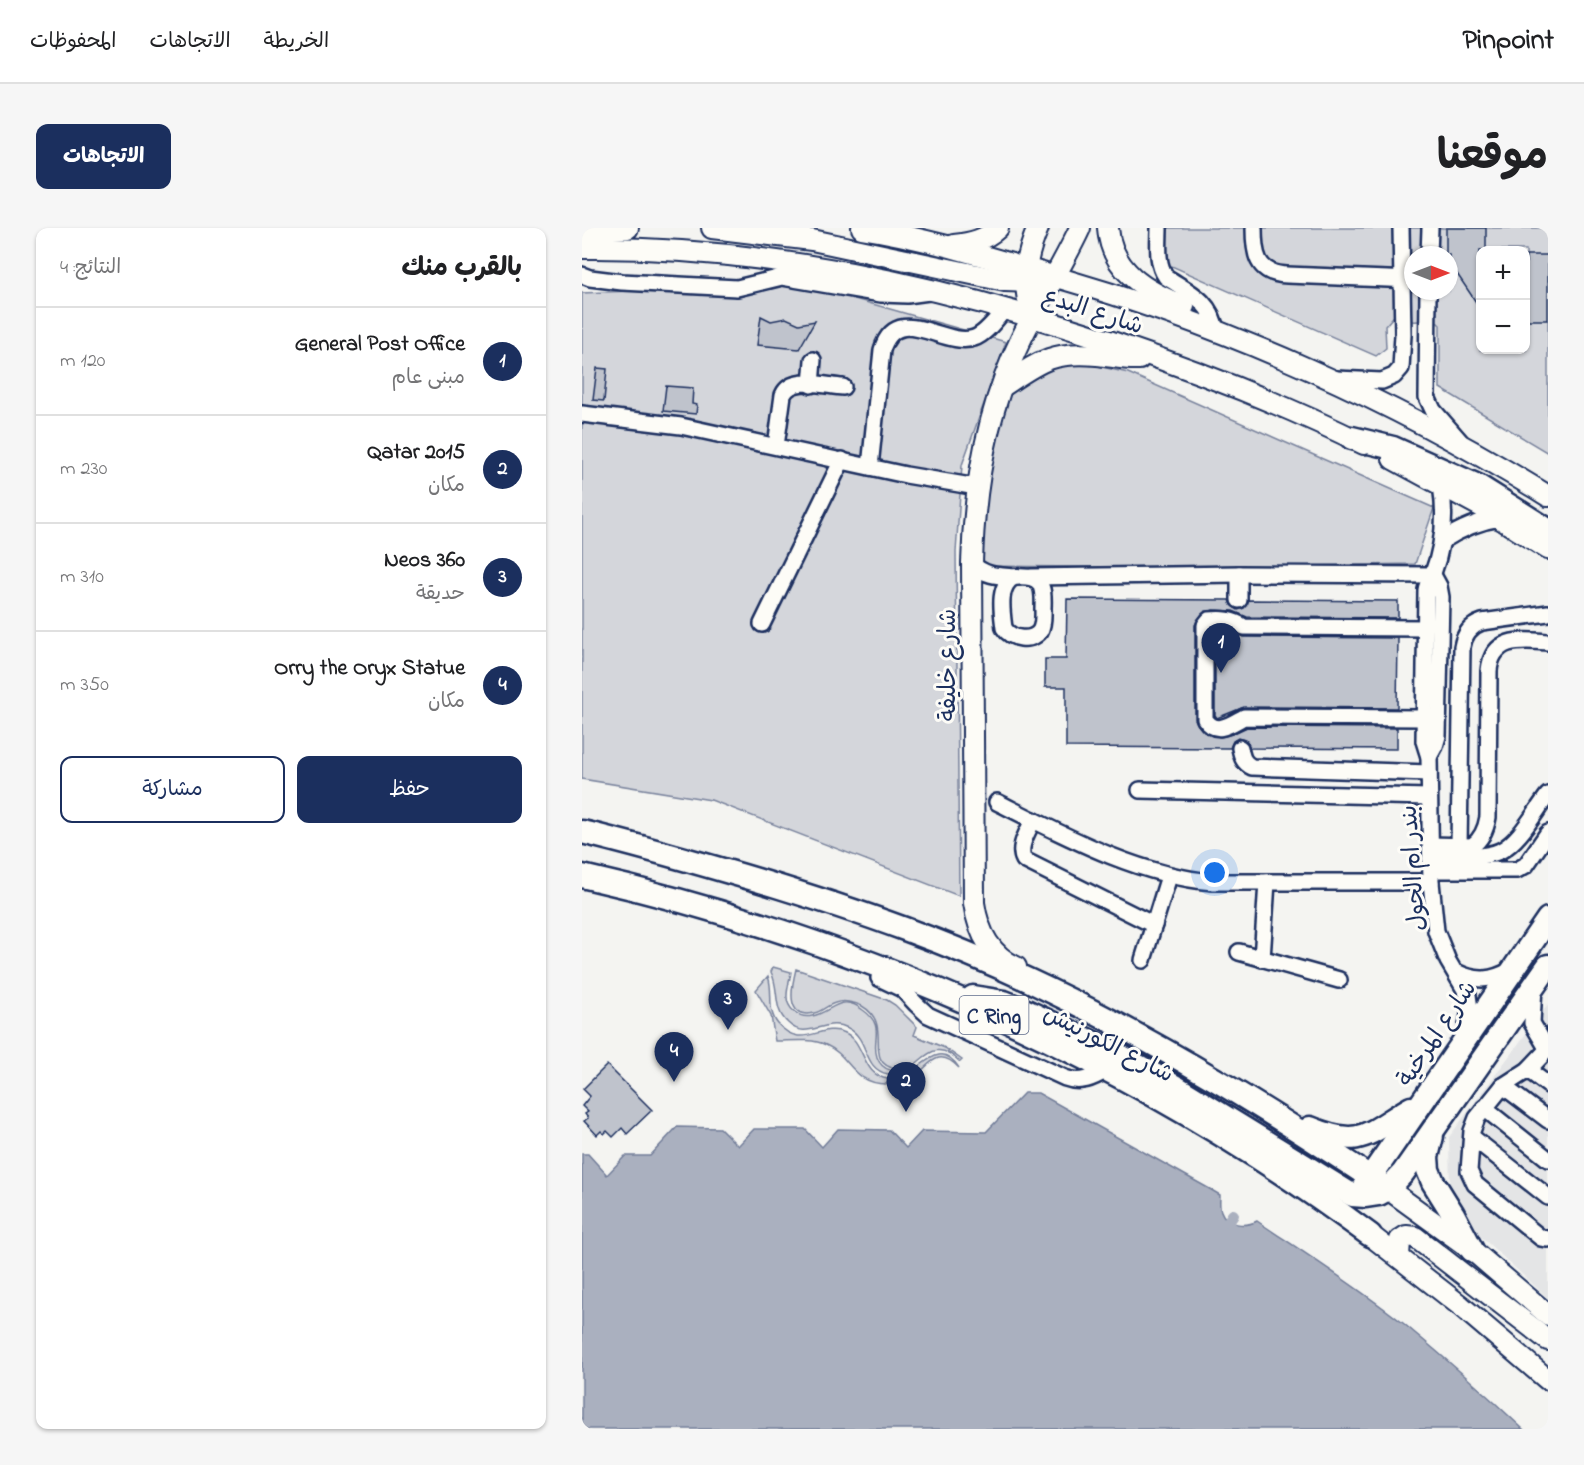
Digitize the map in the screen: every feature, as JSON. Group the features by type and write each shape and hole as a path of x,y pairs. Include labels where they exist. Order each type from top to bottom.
{"highway":[{"path":"1352,438 1393,448 1478,486 1548,530"},
{"name":"شارع الكورنيش","path":"582,832 697,862 831,903 931,939 1047,989 1183,1059 1280,1118 1365,1186 1388,1189"},
{"name":"شارع الكورنيش","path":"585,880 698,906 779,931 845,953 956,998 1107,1070 1242,1148 1324,1201 1370,1235"},
{"name":"شارع المرخية","path":"1365,1186 1548,919"},
{"path":"1388,1189 1403,1173 1548,966"},
{"path":"956,998 972,997 1004,1002 1054,1023 1178,1088 1339,1188 1365,1186 1360,1214 1370,1235"},
{"path":"1280,1118 1329,1135 1349,1138 1371,1134 1419,1106"},
{"path":"1434,1129 1427,1157 1428,1170 1432,1182 1453,1214 1472,1250"}],"main road":[{"path":"582,231 628,228"},
{"path":"712,228 812,240 914,260 989,278 1025,275 1056,277"},
{"name":"شارع البدع","path":"862,228 944,247 1025,275"},
{"path":"944,247 978,241 990,236 998,228"},
{"path":"1033,317 1026,296 1025,275 1030,247 1038,228"},
{"name":"شارع خليفة","path":"1047,989 1033,976 999,957 982,934 976,914 973,892 972,563 977,487 988,430 1019,344 1080,228"},
{"path":"1108,228 1113,250 1129,275 1163,298 1200,313 1216,331"},
{"name":"شارع البدع","path":"582,248 667,249 767,259 935,291 1033,317 1160,358 1290,410 1352,438 1441,485 1500,518 1548,549"},
{"name":"شارع البدع","path":"1056,277 1077,282 1216,331 1329,379 1466,449 1548,496"},
{"path":"1003,386 1044,360 1060,356 1098,355 1135,360 1160,358"},
{"name":"شارع الكورنيش","path":"1388,1189 1472,1250 1548,1315"},
{"name":"شارع الكورنيش","path":"1370,1235 1493,1332 1548,1380"},
{"path":"1399,1257 1400,1240 1406,1236 1415,1237 1548,1340"}],"street":[{"path":"1159,228 1159,264 1162,272 1204,303 1211,311 1216,331"},
{"path":"1254,228 1254,252 1261,265 1273,273 1404,280"},
{"path":"1401,228 1404,254"},
{"path":"1429,246 1430,228"},
{"path":"582,275 622,282 737,288 782,277 881,294 907,295 935,291"},
{"path":"1329,379 1382,381 1394,376 1401,368 1402,362 1406,300"},
{"path":"1428,300 1426,390 1429,404 1466,449"},
{"path":"870,466 882,350 889,334 900,328 915,328 969,339 982,334 1005,309"},
{"path":"1403,335 1406,330 1412,328 1423,331 1426,336"},
{"path":"812,385 813,360"},
{"path":"1402,362 1414,367 1426,363"},
{"path":"776,446 784,392 793,384 843,387"},
{"path":"582,414 663,423 906,475 977,487"},
{"path":"762,624 842,460"},
{"name":"بندر ام الحول","path":"1441,485 1444,514 1442,541 1433,575 1426,590 1424,741 1429,757 1431,864 1436,931 1441,946 1465,987 1470,1002 1465,1039"},
{"path":"1442,541 1463,529 1500,518"},
{"path":"972,563 979,570 988,574 1025,577 1239,574 1433,575"},
{"path":"1239,574 1239,600"},
{"name":"بندر ام الحول","path":"1429,757 1438,736 1441,597 1439,586 1433,575"},
{"path":"1459,847 1462,647 1465,635 1472,626 1482,622 1548,613"},
{"path":"1424,718 1244,717 1235,725 1226,728 1209,725 1205,719 1205,625 1209,620 1231,620 1244,627 1425,628"},
{"path":"1431,864 1459,847 1472,846 1478,842 1487,823 1491,659 1498,648 1513,641 1548,642"},
{"path":"1240,748 1242,760 1246,765 1252,767 1429,773"},
{"path":"1140,790 1429,797"},
{"path":"997,802 1091,846 1169,876 1213,882 1267,882 1431,864 1486,855 1512,842 1548,795"},
{"path":"1033,820 1022,847 1024,860 1154,925"},
{"path":"1487,823 1500,837 1512,842"},
{"path":"1431,864 1517,870 1526,865 1548,833"},
{"path":"1143,960 1169,876"},
{"path":"1262,959 1267,882"},
{"path":"779,931 811,954 895,984 928,1015 1065,1078 1075,1081 1085,1080 1107,1070"},
{"path":"1239,952 1339,980"},
{"path":"1456,972 1483,980 1495,978 1511,970"},
{"path":"1534,986 1532,1023 1548,1050 1528,1070 1503,1086 1484,1108 1475,1122 1469,1171 1474,1184 1541,1238 1548,1239"},
{"path":"1528,1070 1548,1085"},
{"path":"1503,1086 1548,1120"},
{"path":"1484,1108 1548,1159"},
{"path":"1472,1137 1548,1197"}],"shaded area":[{"path":"1157,228 1548,228 1548,453 1440,388 1440,325 1432,317 1407,321 1393,317 1385,326 1386,348 1376,356 1167,264"},
{"path":"802,284 1006,342 962,465 956,552 959,896 711,800 582,779 582,293"},
{"path":"1076,361 1128,373 1434,508 1415,564 1178,568 981,566 985,497 993,445 1006,399 1029,373"},
{"path":"773,967 791,972 787,1000 794,1012 802,1016 812,1016 836,1005 848,1003 855,1005 870,1016 876,1027 877,1057 887,1069 896,1071 911,1065 896,1069 886,1065 881,1059 876,1023 872,1014 862,1006 852,1003 841,1002 817,1012 804,1014 798,1011 792,1000 796,969 887,1000 917,1027 914,1035 945,1048 962,1060 960,1062 949,1053 939,1050 931,1052 908,1070 899,1074 880,1071 870,1060 860,1039 848,1028 832,1025 802,1030 788,1023 778,1005 771,972"},
{"path":"768,976 774,1019 787,1032 803,1036 835,1030 843,1032 856,1042 872,1071 888,1079 908,1074 925,1062 942,1055 950,1058 959,1068 945,1058 939,1058 933,1060 907,1081 893,1084 874,1082 858,1074 841,1056 826,1045 807,1041 775,1041 771,1016 756,990"},
{"path":"1548,1004 1548,1298 1467,1224 1450,1200 1449,1137"}],"water":[{"path":"1024,1093 1038,1093 1220,1195 1220,1209 1227,1220 1237,1224 1257,1221 1349,1283 1418,1336 1523,1429 582,1429 582,1154 588,1154 607,1175 625,1156 650,1156 677,1127 720,1128 738,1146 754,1129 805,1129 822,1147 838,1129 889,1130 906,1148 922,1131 986,1132"}],"building":[{"path":"1446,228 1486,228 1486,246 1476,246 1476,302 1458,275 1458,246 1446,246"},
{"path":"1530,255 1548,255 1548,320 1530,320"},
{"path":"761,316 771,321 786,318 799,324 815,321 799,349 757,345"},
{"path":"597,368 607,369 604,401 593,400"},
{"path":"666,386 693,388 692,404 697,405 696,414 663,411"},
{"path":"1067,599 1229,600 1231,605 1238,610 1244,608 1249,600 1398,601 1398,618 1247,617 1233,611 1213,610 1202,614 1195,625 1195,719 1204,732 1220,737 1247,727 1397,728 1397,749 1250,748 1247,741 1238,738 1233,741 1230,748 1066,747 1066,687 1045,687 1045,659 1066,659"},
{"path":"1215,629 1229,630 1244,637 1398,638 1397,708 1244,707 1217,718 1215,715"},
{"path":"607,1065 652,1110 627,1134 622,1128 613,1137 607,1131 604,1134 601,1131 597,1135 584,1121 588,1118 585,1114 588,1112 582,1106 590,1096 583,1089"}],"waterway":[{"path":"1229,1221 1233,1215"}],"place":[{"name":"General Post Office","path":"1221,673"},
{"name":"Neos 360","path":"728,1030"},
{"name":"Orry the Oryx Statue","path":"674,1082"},
{"name":"Qatar 2015","path":"906,1112"}]}
